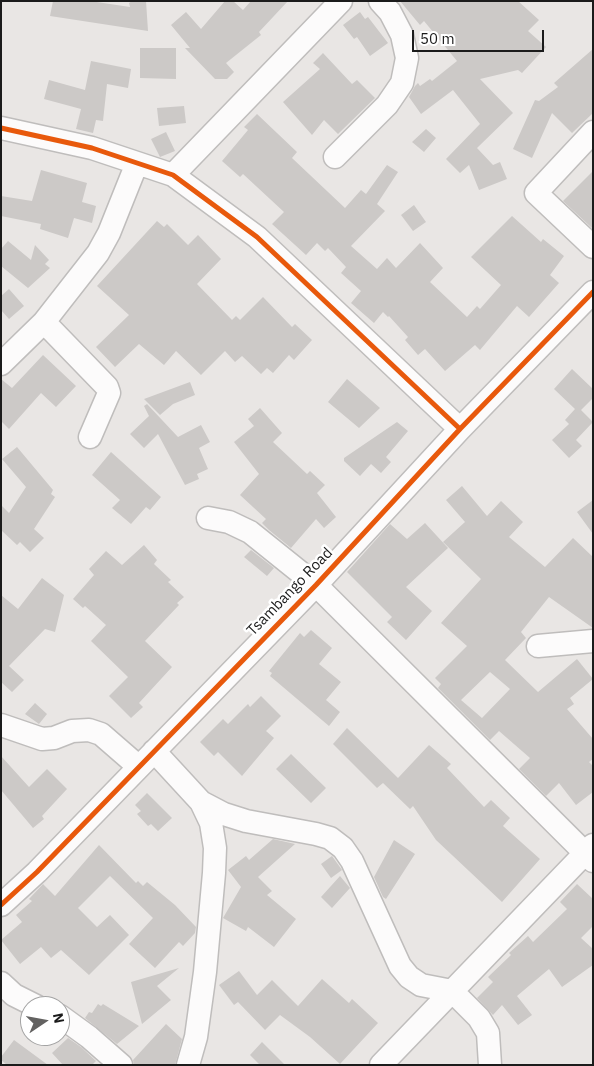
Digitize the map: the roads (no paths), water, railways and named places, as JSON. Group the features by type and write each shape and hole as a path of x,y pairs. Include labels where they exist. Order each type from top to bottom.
{"street":[{"path":"173,174 341,1"},
{"path":"335,157 387,105 402,83 407,58 402,35 390,12 380,1"},
{"path":"1,128 92,148 173,174 258,237 460,429"},
{"path":"593,132 536,193 593,247"},
{"path":"1,364 44,322 98,253 109,233 137,163"},
{"name":"Tsambango Road","path":"1,905 37,872 316,585 460,429 593,292"},
{"path":"44,322 109,392 90,437"},
{"path":"208,518 230,522 250,532 316,585 590,853 452,991 382,1065"},
{"path":"538,646 593,641"},
{"path":"1,725 42,740 54,738 72,731 89,730 101,734 146,759 201,802 224,814 246,821 330,838 342,848 352,861 400,966 408,977 421,985 452,991 485,1025 488,1033 490,1065"},
{"path":"188,1065 196,1037 205,972 214,873 215,848 212,823 201,802"},
{"path":"1,983 20,998"},
{"path":"70,1023 121,1065"}]}
